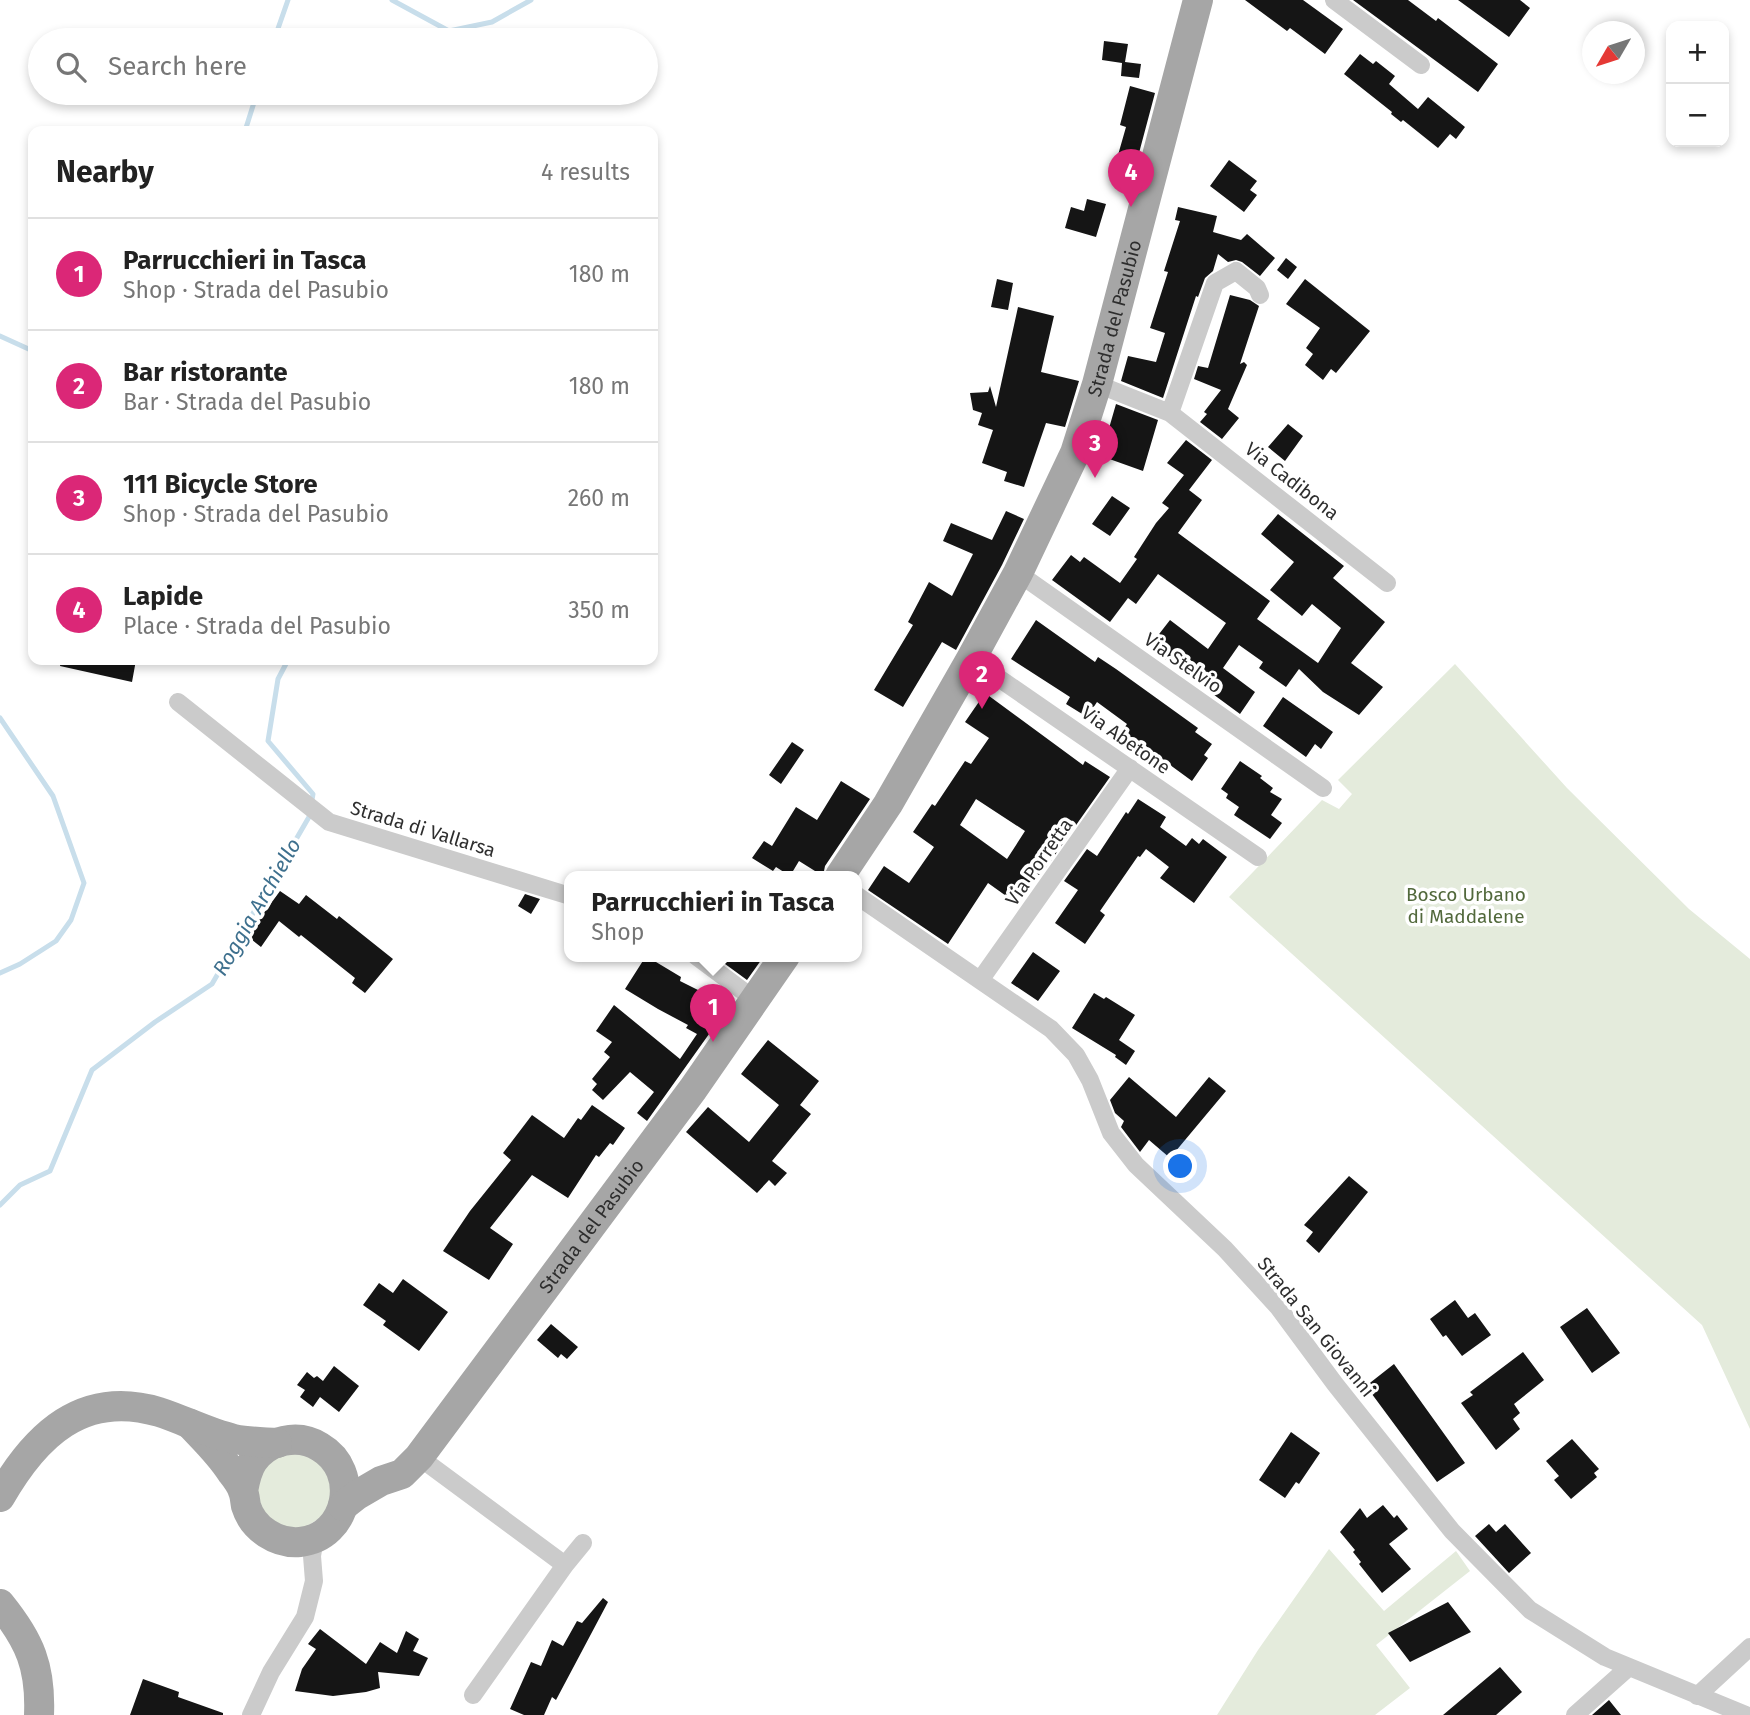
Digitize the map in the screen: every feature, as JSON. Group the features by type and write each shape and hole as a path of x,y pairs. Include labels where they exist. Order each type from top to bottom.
{"main road":[{"name":"Strada del Pasubio","path":"843,871 888,804 971,659 1018,573 1075,453 1097,384 1198,0"},
{"name":"Strada del Pasubio","path":"315,1538 327,1530 344,1506 357,1495 381,1481 402,1474 419,1457 693,1089 781,962"},
{"path":"0,1471 29,1433 51,1416 89,1401 104,1401 120,1407 158,1412 233,1439 276,1443"},
{"path":"0,1497 27,1454 53,1429 92,1410 120,1407"},
{"path":"190,1424 222,1457 243,1491 247,1508 256,1524 269,1535 286,1541 301,1542 315,1538"},
{"path":"243,1491 252,1462 263,1450 276,1443 305,1441 318,1445 339,1465 346,1492 344,1506"},
{"path":"339,1465 361,1478 381,1481"},
{"path":"0,1604 20,1628 33,1656 40,1687 39,1715"}],"street":[{"path":"1334,0 1420,65"},
{"path":"1170,413 1214,283 1236,271 1257,288 1260,295"},
{"name":"Via Cadibona","path":"1097,384 1170,413 1387,583"},
{"name":"Via Stelvio","path":"1018,573 1323,789"},
{"name":"Via Abetone","path":"971,659 1258,857"},
{"name":"Strada di Vallarsa","path":"178,702 329,822 564,894"},
{"name":"Via Porretta","path":"981,979 1130,768"},
{"name":"Strada San Giovanni","path":"862,899 1051,1029 1076,1055 1090,1080 1111,1133 1136,1165 1225,1249 1278,1307 1335,1384 1452,1531 1530,1611 1605,1657 1745,1715"},
{"path":"704,962 755,1000"},
{"path":"419,1457 565,1565"},
{"path":"251,1715 271,1672 305,1617 314,1581 312,1556 315,1538"},
{"path":"286,1541 302,1560 314,1581"},
{"path":"472,1695 583,1542"},
{"path":"1697,1696 1750,1647"},
{"path":"1575,1715 1629,1667"}],"green space":[{"name":"Bosco Urbano di Maddalene","path":"1455,664 1567,788 1689,909 1750,959 1750,1429 1702,1325 1229,897 1322,800 1339,809 1352,794 1338,780"},
{"path":"281,1453 313,1455 333,1481 328,1513 299,1531 275,1526 258,1507 255,1482 260,1470"},
{"path":"1329,1549 1384,1611 1456,1551 1470,1571 1376,1645 1410,1688 1375,1715 1217,1715 1258,1650"}],"building":[{"path":"1245,0 1303,0 1343,29 1325,54 1290,28 1287,31"},
{"path":"1353,0 1408,0 1436,21 1438,18 1498,64 1478,92"},
{"path":"1458,0 1520,0 1530,8 1509,37"},
{"path":"1104,41 1128,44 1125,62 1141,64 1139,78 1121,76 1122,63 1102,60"},
{"path":"1360,54 1373,64 1376,61 1395,76 1389,84 1418,109 1428,97 1465,127 1456,139 1450,134 1438,148 1403,120 1401,122 1344,74"},
{"path":"1130,86 1155,93 1135,168 1116,162 1126,127 1120,125"},
{"path":"1229,160 1257,181 1250,190 1257,195 1244,212 1210,186"},
{"path":"1087,199 1106,204 1096,237 1065,228 1071,207 1084,211"},
{"path":"1178,207 1217,216 1213,232 1241,240 1247,234 1275,258 1260,276 1242,262 1228,262 1218,254 1213,271 1205,278 1198,297 1196,296 1163,398 1121,381 1128,356 1156,362 1165,333 1150,328 1168,272 1164,271 1180,221 1175,220"},
{"path":"1286,258 1297,267 1288,279 1277,270"},
{"path":"997,279 1013,283 1008,310 991,307"},
{"path":"1305,279 1370,331 1336,373 1331,369 1323,380 1305,365 1313,354 1306,348 1320,328 1286,304"},
{"path":"1230,295 1250,300 1259,306 1240,364 1244,362 1247,365 1228,409 1239,418 1222,439 1200,422 1207,414 1204,412 1221,390 1194,379 1198,366 1208,368"},
{"path":"1018,307 1054,316 1041,372 1079,381 1065,427 1046,423 1024,487 1004,481 1007,472 982,463 993,430 978,425 982,413 973,410 970,393 988,392 990,386 996,407"},
{"path":"1116,404 1158,420 1143,471 1101,456"},
{"path":"1288,424 1303,436 1285,461 1268,447"},
{"path":"1186,440 1212,460 1189,490 1202,500 1178,533 1270,601 1257,619 1318,663 1341,628 1312,604 1302,616 1270,590 1294,562 1261,534 1278,514 1344,566 1333,578 1385,622 1351,663 1383,687 1359,715 1323,692 1299,669 1286,687 1259,668 1263,662 1239,645 1223,668 1255,692 1240,714 1149,647 1170,620 1208,649 1226,623 1158,574 1136,604 1128,598 1110,622 1052,580 1071,555 1080,562 1084,557 1120,583 1137,559 1134,557 1156,523 1169,508 1162,503 1184,475 1167,463"},
{"path":"1112,496 1130,508 1110,536 1092,524"},
{"path":"1006,511 1024,519 956,650 942,642 903,707 874,690 913,625 908,622 929,582 952,596 973,554 943,541 951,523 992,540"},
{"path":"1036,620 1095,662 1098,657 1116,669 1198,728 1195,732 1212,744 1204,755 1208,758 1192,781 1140,743 1138,746 1120,734 1127,724 1097,702 1087,717 1066,704 1070,697 1011,659"},
{"path":"60,665 135,665 132,682"},
{"path":"985,693 1083,765 1085,761 1110,777 1045,869 1043,868 1039,875 1036,873 1016,903 988,883 948,944 868,890 884,866 909,883 934,847 913,832 932,804 935,806 965,761 971,764 989,738 965,722","holes":["976,799 1025,831 1007,859 960,825"]},
{"path":"1283,697 1333,732 1321,749 1315,744 1306,757 1263,726"},
{"path":"792,742 804,750 781,784 769,775"},
{"path":"1240,761 1262,776 1260,778 1273,788 1270,792 1282,799 1271,815 1282,823 1270,839 1234,815 1239,807 1226,798 1228,794 1221,789"},
{"path":"841,781 870,799 824,871 815,871 799,861 793,871 782,871 776,867 773,871 752,858 764,841 772,846 796,807 817,820"},
{"path":"1138,799 1166,817 1160,827 1186,846 1192,838 1199,844 1203,839 1227,857 1194,903 1160,878 1169,867 1146,849 1138,856 1100,911 1105,915 1085,944 1055,923 1078,890 1064,881 1087,849 1097,856 1126,812 1128,814"},
{"path":"280,891 299,904 306,895 337,919 339,916 393,959 365,993 352,983 355,978 279,921 261,947 247,936"},
{"path":"525,894 540,899 531,914 518,906"},
{"path":"1033,952 1060,971 1038,1001 1011,983"},
{"path":"642,962 656,962 681,977 680,981 710,996 717,986 734,999 647,1121 637,1113 654,1092 630,1072 603,1100 592,1090 597,1084 592,1079 610,1057 604,1052 612,1042 596,1031 614,1005 680,1059 697,1034 686,1028 688,1025 625,989"},
{"path":"722,962 760,962 747,980"},
{"path":"1094,993 1104,999 1106,997 1135,1015 1119,1040 1135,1051 1126,1065 1115,1057 1116,1055 1072,1028"},
{"path":"768,1040 819,1081 800,1105 811,1114 772,1161 787,1173 775,1186 769,1180 757,1193 686,1132 708,1107 749,1142 779,1105 741,1074"},
{"path":"1129,1077 1176,1117 1209,1077 1226,1091 1170,1158 1149,1140 1140,1152 1121,1127 1124,1121 1115,1113 1110,1100"},
{"path":"592,1105 625,1128 613,1145 610,1143 599,1157 596,1155 568,1198 532,1175 490,1228 513,1244 489,1280 443,1251 470,1211 511,1160 503,1153 532,1115 564,1138 578,1118 581,1120"},
{"path":"1349,1176 1368,1192 1319,1253 1306,1241 1313,1232 1304,1225"},
{"path":"403,1279 448,1312 419,1351 383,1325 386,1321 363,1305 379,1283 393,1293"},
{"path":"1455,1300 1468,1318 1475,1313 1491,1335 1462,1356 1430,1319"},
{"path":"1587,1308 1620,1353 1592,1373 1560,1327"},
{"path":"551,1324 578,1347 567,1359 561,1354 558,1358 537,1340"},
{"path":"1523,1352 1544,1380 1514,1404 1520,1413 1513,1419 1520,1429 1496,1450 1461,1403 1473,1395 1470,1392"},
{"path":"1394,1364 1465,1463 1437,1482 1366,1386"},
{"path":"334,1366 359,1386 339,1412 320,1397 313,1407 300,1397 305,1390 297,1385 307,1372 323,1381"},
{"path":"1291,1432 1320,1453 1299,1484 1296,1482 1285,1498 1259,1480"},
{"path":"1572,1439 1599,1469 1594,1473 1597,1477 1571,1499 1554,1480 1559,1476 1546,1461"},
{"path":"1383,1505 1394,1518 1397,1515 1408,1529 1389,1544 1411,1569 1382,1593 1359,1564 1361,1562 1353,1552 1355,1550 1340,1532 1360,1508 1367,1518"},
{"path":"1489,1524 1496,1532 1505,1524 1531,1553 1509,1573 1475,1536"},
{"path":"603,1598 608,1602 556,1700 552,1697 544,1715 524,1715 510,1709 531,1662 541,1666 552,1640 563,1646 577,1621 582,1623"},
{"path":"1448,1602 1471,1632 1410,1662 1388,1633"},
{"path":"320,1629 366,1664 380,1642 397,1653 406,1631 419,1639 413,1651 428,1658 419,1676 378,1672 380,1688 366,1692 333,1696 295,1691 302,1669 316,1649 308,1644"},
{"path":"1500,1667 1522,1692 1496,1715 1443,1715"},
{"path":"143,1679 179,1692 178,1697 223,1715 130,1715"},
{"path":"1609,1700 1621,1715 1592,1715"}],"waterway":[{"path":"278,28 288,0"},
{"path":"392,0 443,28"},
{"path":"463,28 492,22 531,0"},
{"path":"247,126 253,105"},
{"path":"0,336 28,349"},
{"name":"Roggia Archiello","path":"0,1205 20,1185 50,1171 92,1070 155,1022 212,984 309,817 313,794 268,741 278,679 285,665"},
{"path":"0,718 53,796 84,883 71,920 56,941 20,964 0,973"}],"place":[{"name":"Lapide","path":"1131,207"},
{"name":"111 Bicycle Store","path":"1095,478"},
{"name":"Bar ristorante","path":"982,709"},
{"name":"Parrucchieri in Tasca","path":"713,1042"}]}
